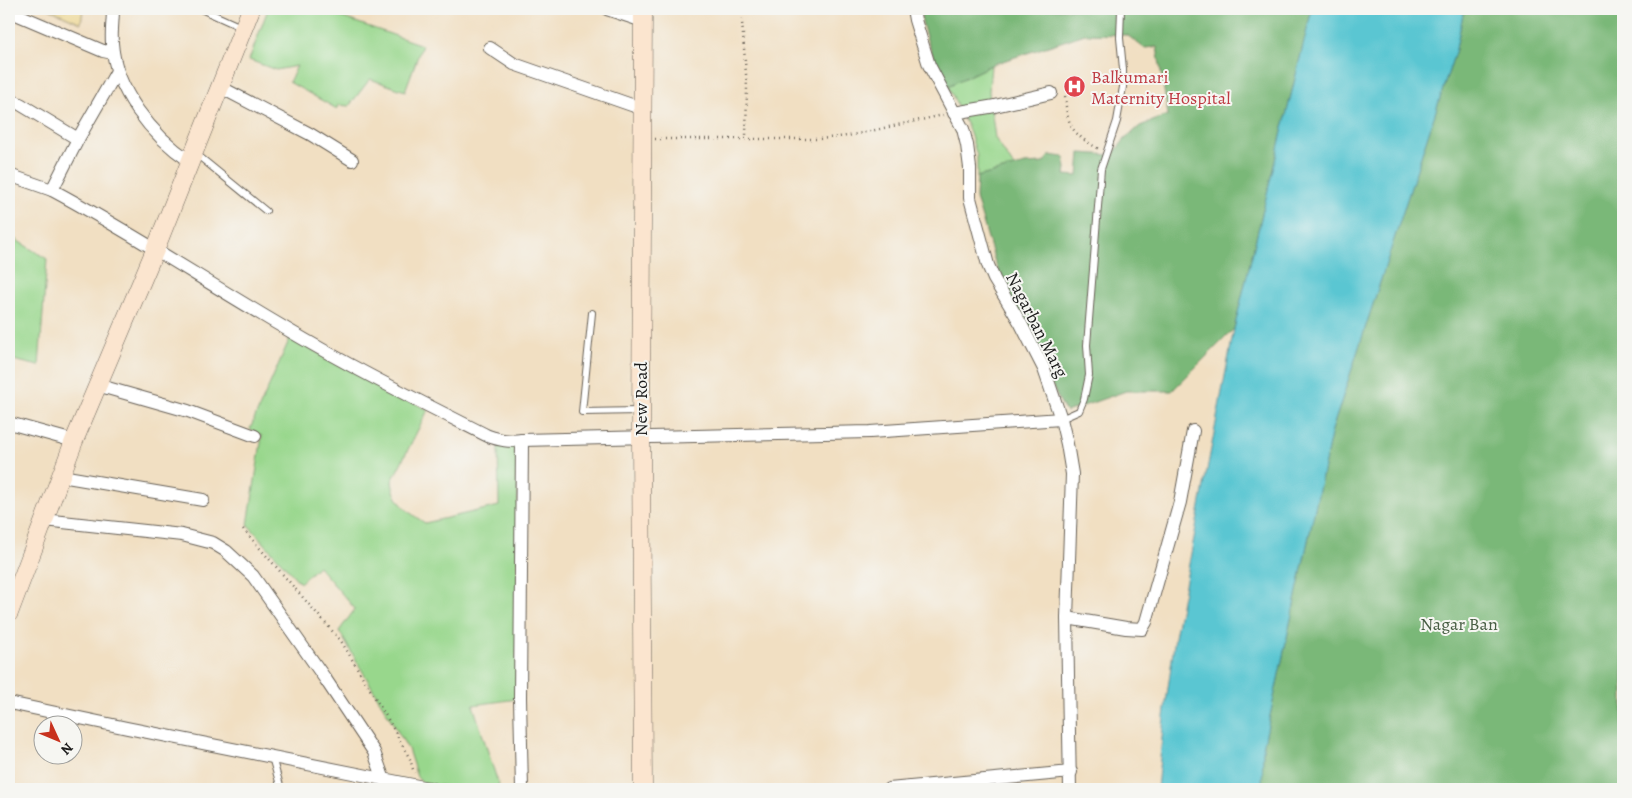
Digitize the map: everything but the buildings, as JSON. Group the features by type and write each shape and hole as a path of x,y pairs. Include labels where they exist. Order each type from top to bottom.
{"street":[{"path":"113,9 113,53 117,71 134,104 173,150 192,157"},
{"path":"9,613 74,441 155,250 251,9"},
{"path":"607,9 643,15"},
{"name":"Nagarban Marg","path":"913,9 914,20 929,65 963,129 970,168 970,198 988,265 994,279 1022,324 1044,369 1061,419 1072,474 1067,618 1070,789"},
{"path":"9,11 95,48 113,53"},
{"name":"New Road","path":"643,15 641,436 643,789"},
{"path":"490,48 514,64 642,109"},
{"path":"52,190 78,139 117,71"},
{"path":"220,87 310,134 352,160"},
{"path":"954,113 1051,93"},
{"path":"9,99 78,139"},
{"path":"9,176 52,190 105,218 284,328 382,383 488,436 511,442 641,436 870,432 1061,419"},
{"path":"97,386 188,411 255,436"},
{"path":"9,423 74,441"},
{"path":"1067,618 1142,629 1146,622 1180,502 1193,431"},
{"path":"522,440 520,698 522,789"},
{"path":"61,476 203,500"},
{"path":"44,520 182,535 213,543 226,551 253,576 326,680 374,752 384,780"},
{"path":"9,703 433,789"},
{"path":"889,789 1071,772"}],"lane":[{"path":"201,9 243,28"},
{"path":"1061,419 1079,411 1084,399 1089,376 1087,345 1099,183 1101,169 1117,121 1122,95 1121,9"},
{"path":"192,157 266,211"},
{"path":"592,313 582,412 642,410"},
{"path":"272,757 281,789"}],"path":[{"path":"741,9 747,87 746,138"},
{"path":"1065,96 1067,119 1071,126 1089,143 1107,153"},
{"path":"642,139 820,139 848,136 954,113"},
{"path":"243,529 341,641 410,759 417,786"}],"green space":[{"path":"268,9 318,9 422,45 405,91 370,79 349,106 338,105 337,109 289,82 297,66 276,70 249,60"},
{"path":"920,9 1312,9 1234,329 1172,391 1126,391 1066,412 1003,283 976,198 977,177 1025,164 1043,163 1050,155 1064,157 1065,175 1078,176 1080,153 1112,155 1125,139 1140,126 1168,115 1157,47 1144,48 1127,35 1085,34 991,65 948,86 927,39"},
{"name":"Nagar Ban","path":"1464,9 1623,9 1623,789 1262,789 1263,748 1332,430 1456,49"},
{"path":"991,65 989,92 995,138 1014,167 977,177 977,156 969,130 948,86"},
{"path":"10,236 47,259 39,366 9,359"},
{"path":"290,338 428,410 392,481 399,501 413,515 425,523 499,506 498,444 515,446 518,449 517,699 473,705 500,789 462,789 422,783 417,777 408,749 339,631 355,609 318,566 300,583 248,525 262,436 250,429"}],"sand":[{"path":"49,9 83,9 81,23"}],"water":[{"path":"1312,9 1464,9 1456,49 1332,430 1263,748 1262,789 1157,789 1164,717 1175,637 1234,329"}],"place":[{"name":"Balkumari Maternity Hospital","path":"1075,87"}]}
